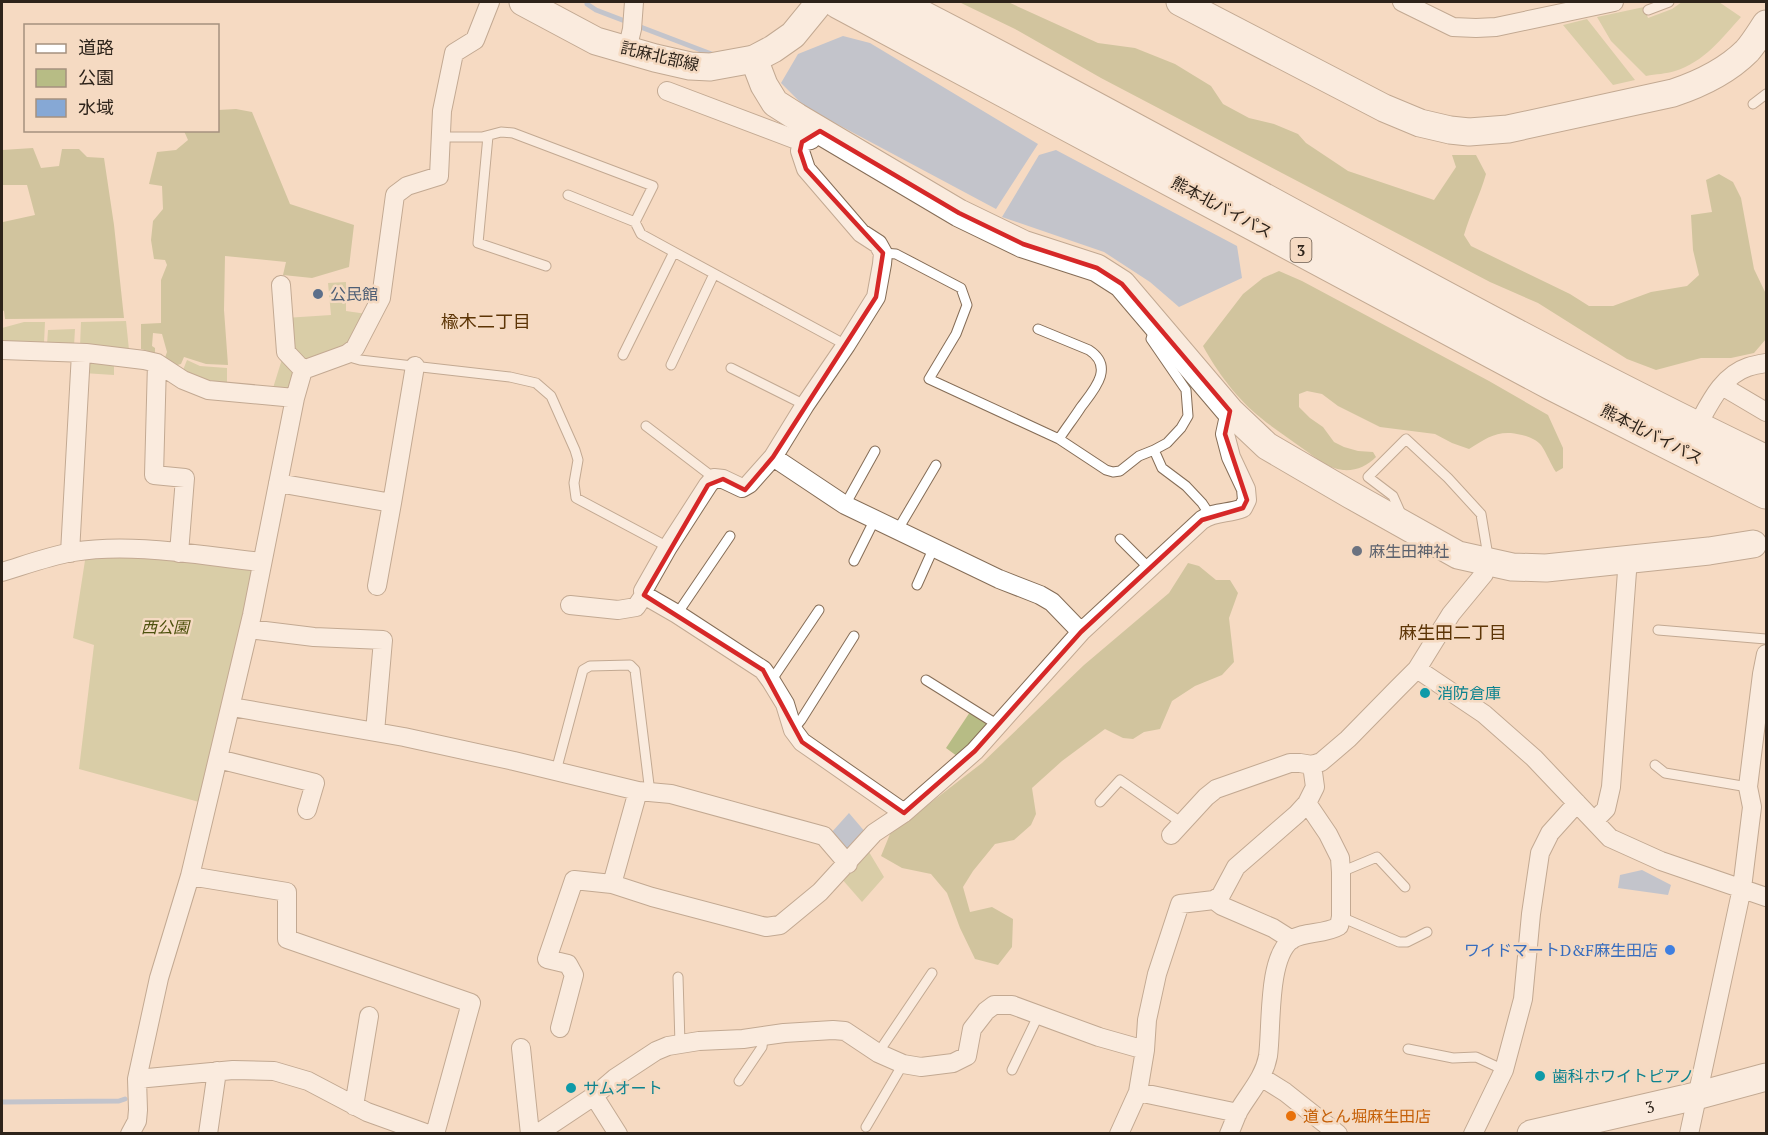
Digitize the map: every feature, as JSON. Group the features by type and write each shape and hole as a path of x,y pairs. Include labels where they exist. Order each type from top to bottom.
{"highway":[{"name":"熊本北バイパス","path":"839,2 1532,372 1767,492"},
{"name":"熊本北バイパス","path":"892,2 1026,70 1492,324 1767,462"}],"street":[{"path":"303,370 347,354 355,348 381,298 395,195 407,186 439,176 442,111 454,53 475,40 490,2"},
{"name":"託麻北部線","path":"523,2 596,40 690,66 711,67 754,59 773,49 793,35 820,2"},
{"path":"627,50 634,2"},
{"path":"1180,2 1384,108 1420,123 1469,132 1508,129 1697,86 1748,50 1767,24"},
{"path":"1401,2 1453,27 1476,28 1496,27 1614,2"},
{"path":"754,59 764,85 775,103 811,136"},
{"path":"667,91 811,136 1023,244 1097,268 1122,284 1230,411 1267,446 1458,555 1512,567 1546,568 1760,544"},
{"path":"570,605 618,610 636,607 644,596 644,591 668,546 708,484 714,478 723,479 742,488 749,484 773,458 876,297 883,253 878,244 861,233 806,169 800,151 811,136"},
{"path":"281,285 286,352 303,370"},
{"path":"2,350 81,353 157,363 183,380 208,390 295,398"},
{"path":"70,553 81,353"},
{"path":"157,363 154,475 185,478 179,553"},
{"path":"1696,428 1715,394 1734,374 1747,367 1767,363"},
{"path":"377,586 416,366"},
{"path":"130,1134 137,1121 137,1079 159,978 190,876 231,707 249,629 295,398 303,370"},
{"path":"1722,386 1767,412"},
{"path":"560,1028 574,975 568,964 547,959 573,880 612,884 766,927 780,925 820,892 874,834 904,813 975,751 1081,632 1202,520 1210,515 1233,513 1244,508 1247,501 1246,489 1231,457 1225,434 1230,411"},
{"path":"773,458 845,505 999,579 1040,595 1052,602 1081,632"},
{"path":"278,483 392,503"},
{"path":"2,572 70,553 105,549 138,549 262,562"},
{"path":"1594,821 1606,809 1611,788 1628,558"},
{"path":"1176,829 1216,789 1290,763 1312,765 1322,762 1417,669 1450,614 1484,574 1485,562"},
{"path":"644,596 677,614 763,670 785,704 793,730 802,742 904,813"},
{"path":"249,629 314,637 383,640 375,732"},
{"path":"1689,1134 1742,888 1752,807 1748,786 1760,740 1762,674 1767,654"},
{"path":"1417,669 1484,714 1534,758 1610,838 1661,861 1767,897"},
{"path":"231,707 404,737 644,792 670,794 824,836 848,864"},
{"path":"218,759 315,783 307,810"},
{"path":"1119,1134 1138,1092 1147,1020 1157,974 1180,904 1214,900 1221,895 1236,867 1307,803 1315,787 1312,765"},
{"path":"612,884 644,792"},
{"path":"1229,1134 1238,1113 1261,1077 1268,1057 1269,1020 1281,954 1292,940 1304,935 1331,931 1339,926 1341,917 1340,858 1328,834 1307,803"},
{"path":"1473,1134 1503,1070 1523,999 1531,914 1540,853 1550,833 1578,803"},
{"path":"190,876 287,892 287,939 471,1003 435,1134"},
{"path":"1214,900 1221,906 1273,928 1292,940"},
{"path":"537,1134 656,1051 680,1044 784,1033 845,1031 878,1053 903,1064 921,1067 953,1063 967,1056 972,1029 986,1011 994,1005 1012,1005 1099,1037 1145,1050"},
{"path":"354,1106 369,1016"},
{"path":"520,1048 530,1134"},
{"path":"137,1079 233,1070 274,1071 308,1081 367,1112 428,1134"},
{"path":"208,1134 217,1071"},
{"path":"1261,1077 1285,1092 1338,1134"},
{"name":"3","path":"1548,1132 1767,1077"},
{"path":"1138,1092 1238,1113"},
{"path":"594,1096 618,1134"}],"lane":[{"path":"1648,10 1670,2"},
{"path":"1753,104 1767,94"},
{"path":"442,137 513,133 653,186 635,222"},
{"path":"488,136 478,243 546,266"},
{"path":"568,195 635,222 641,234 846,345"},
{"path":"623,355 674,252"},
{"path":"883,253 896,254 961,288 967,305 956,334 929,379 1059,439 1106,470 1113,472 1120,471 1139,456 1167,443 1181,428 1188,416 1186,390 1151,339 1156,323"},
{"path":"671,365 714,274"},
{"path":"1038,330 1089,350 1097,355 1100,362 1100,382 1059,439"},
{"path":"347,354 360,360 523,379 536,383 551,396 575,450 578,460 574,483 576,498 668,546"},
{"path":"731,369 805,405"},
{"path":"646,426 714,478"},
{"path":"1400,523 1401,513 1393,496 1368,477 1406,439 1449,478 1481,514 1487,550 1485,562"},
{"path":"1154,450 1162,468 1186,486 1210,515"},
{"path":"845,505 875,451"},
{"path":"897,531 936,465"},
{"path":"854,561 875,519"},
{"path":"677,614 730,536"},
{"path":"1120,539 1150,570"},
{"path":"917,585 934,548"},
{"path":"771,681 819,610"},
{"path":"1659,630 1767,639"},
{"path":"793,730 854,636"},
{"path":"556,771 583,670 590,666 630,665 635,670 644,792"},
{"path":"926,680 998,725"},
{"path":"1655,765 1665,773 1748,786"},
{"path":"1100,802 1120,780 1176,829"},
{"path":"1341,872 1377,857 1405,887"},
{"path":"1341,917 1399,942 1407,942 1427,932"},
{"path":"878,1053 932,973"},
{"path":"678,977 680,1044"},
{"path":"1012,1070 1038,1016"},
{"path":"738,1081 762,1047 763,1037"},
{"path":"1408,1049 1453,1058 1476,1057 1503,1070"},
{"path":"866,1127 903,1064"}],"highlighted area":[{"path":"820,131 959,213 1023,244 1097,268 1122,284 1230,411 1225,434 1247,500 1243,508 1202,520 1081,632 975,751 904,813 802,742 763,670 644,595 708,485 723,479 745,490 773,457 876,297 883,253 806,169 800,151 802,142"}],"green space":[{"path":"959,2 1008,2 1098,43 1135,48 1175,64 1211,86 1223,104 1249,118 1274,124 1298,134 1306,143 1348,171 1434,200 1456,167 1452,155 1476,155 1486,174 1464,235 1471,246 1570,294 1589,306 1613,306 1651,292 1687,286 1699,275 1693,250 1691,215 1712,212 1706,180 1719,174 1733,182 1741,198 1754,269 1766,294 1766,339 1754,353 1731,358 1701,358 1656,370 1627,359 1538,303 1490,282 1101,78 1015,29"},
{"path":"1682,2 1719,2 1741,17 1703,56 1685,67 1668,73 1646,76 1611,41 1597,17 1644,7 1648,18 1672,9"},
{"path":"1587,19 1635,80 1613,85 1563,25"},
{"path":"236,109 252,112 290,204 354,225 349,267 312,278 283,275 286,262 225,256 224,310 228,365 206,364 184,357 181,364 170,367 163,363 167,352 162,334 153,333 152,346 155,348 155,353 141,349 141,324 161,323 161,280 167,265 165,260 154,259 151,240 153,221 163,209 162,186 149,184 157,152 176,150 188,140 184,132 219,132 219,110"},
{"path":"33,148 41,168 59,166 62,149 79,149 87,157 104,158 124,318 5,319 2,310 2,224 35,215 27,185 2,185 2,150"},
{"path":"1279,271 1302,281 1489,381 1548,415 1563,448 1563,468 1556,472 1541,445 1526,436 1514,433 1500,434 1469,449 1435,434 1380,427 1338,406 1322,394 1307,391 1299,394 1299,407 1323,427 1334,442 1358,451 1373,452 1376,457 1369,463 1352,470 1337,469 1316,458 1252,411 1221,375 1203,346 1243,294 1263,278"},
{"path":"346,282 346,311 367,314 354,345 289,389 273,388 283,356 285,318 331,315 328,283"},
{"path":"126,321 129,350 80,347 81,322"},
{"path":"24,322 45,322 44,343 2,342 2,328"},
{"path":"75,329 74,346 47,345 48,330"},
{"path":"84,358 114,361 114,375 83,373"},
{"path":"187,360 200,366 227,368 227,383 201,379 183,370"},
{"name":"西公園","path":"86,554 251,564 254,571 199,802 79,769 94,645 73,638"},
{"path":"1188,563 1199,566 1216,580 1230,580 1238,593 1229,618 1234,662 1222,675 1195,686 1172,701 1160,729 1144,732 1133,739 1123,738 1105,729 1062,761 1032,788 1036,814 1031,825 1014,840 995,844 963,887 970,912 992,907 1013,919 1012,947 998,965 975,959 947,893 931,874 902,868 881,856 890,834 982,763 1084,665 1169,593"},
{"path":"970,712 985,722 988,728 961,759 946,748"},
{"path":"869,852 884,877 862,902 841,878"}],"water":[{"path":"843,36 870,43 1038,144 996,209 805,107 781,83 798,54"},
{"path":"1056,150 1237,246 1242,278 1179,307 1150,282 1104,252 1002,217 1039,155"},
{"path":"849,813 866,833 847,854 831,833"},
{"path":"1642,870 1671,885 1668,895 1618,888 1620,875"}],"waterway":[{"path":"587,2 596,10 714,55"},
{"path":"2,1102 119,1101 125,1099"}],"place":[{"name":"公民館","path":"318,294"},
{"name":"麻生田神社","path":"1357,551"},
{"name":"消防倉庫","path":"1425,693"},
{"name":"ワイドマートD&F麻生田店","path":"1670,950"},
{"name":"歯科ホワイトピアノ","path":"1540,1076"},
{"name":"サムオート","path":"571,1088"},
{"name":"道とん堀麻生田店","path":"1291,1116"}],"district":[{"name":"楡木二丁目","path":"486,321"},
{"name":"麻生田二丁目","path":"1453,632"}]}
